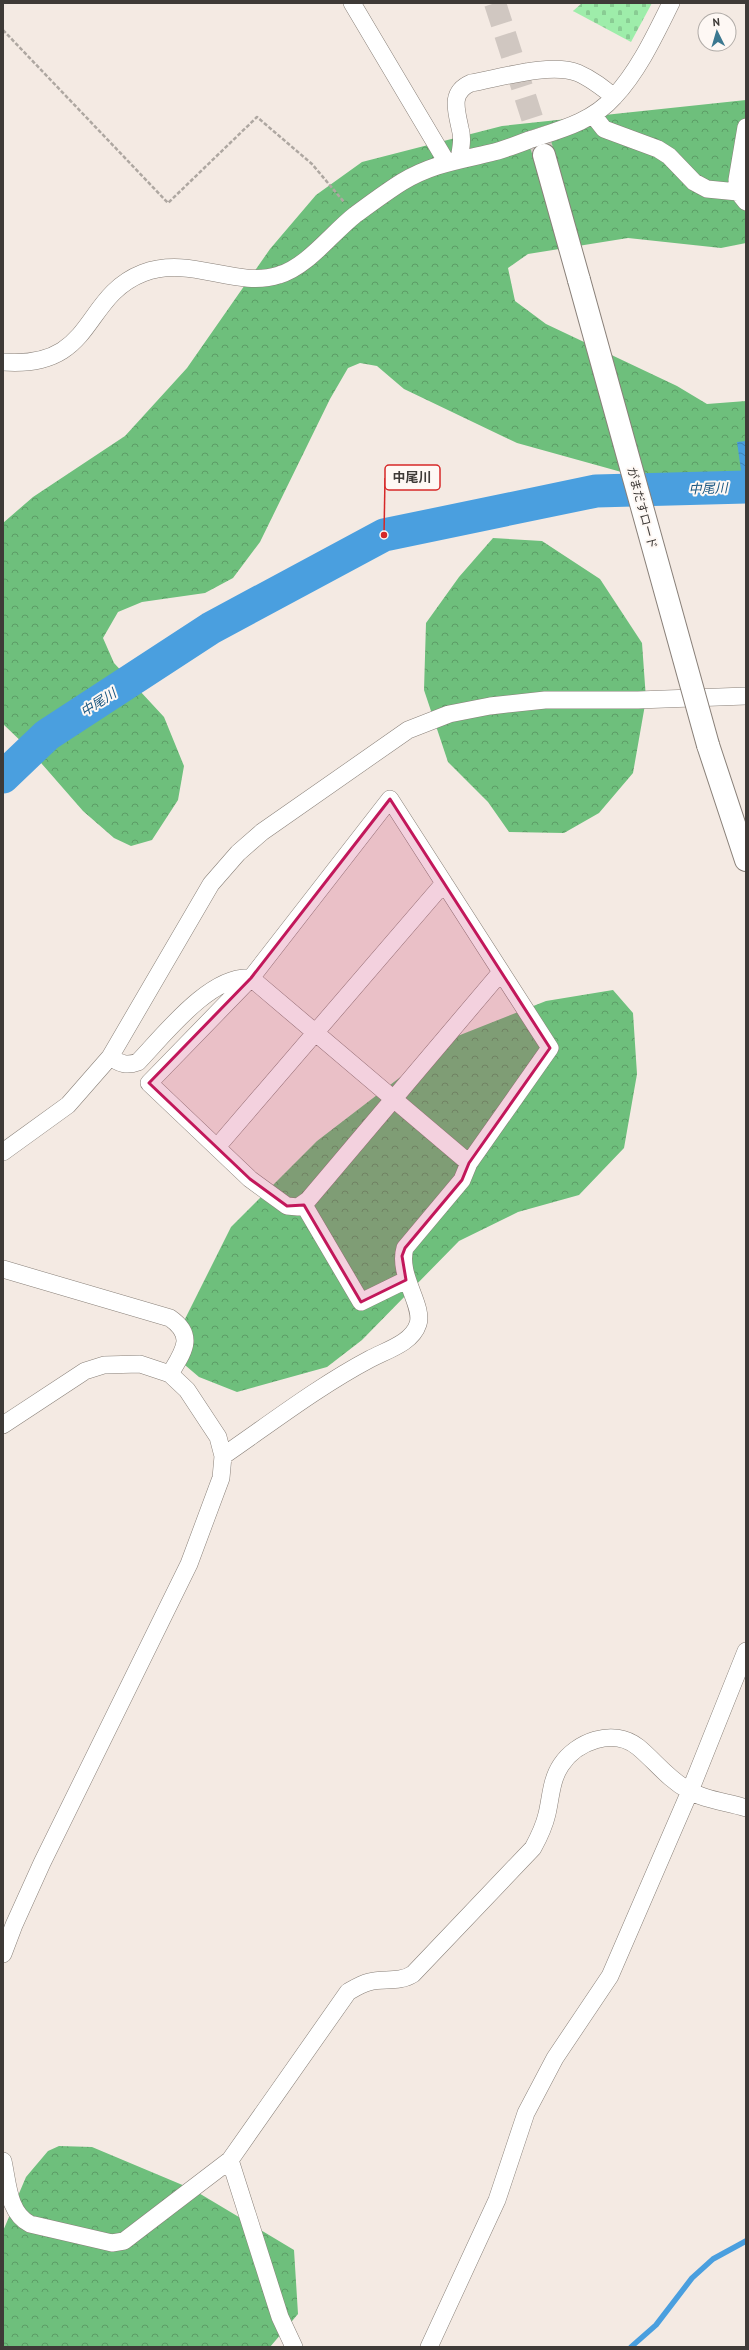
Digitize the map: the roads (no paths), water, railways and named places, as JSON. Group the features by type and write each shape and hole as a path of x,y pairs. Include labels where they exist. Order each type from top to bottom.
{"highway":[{"name":"がまだすロード","path":"544,155 708,746 746,860"}],"street":[{"path":"352,3 453,160"},
{"path":"3,362 18,363 41,360 61,353 76,342 115,291 128,280 143,273 176,266 258,278 278,276 295,268 355,215 403,182 453,160 491,153 570,127 593,115 614,97 648,47 671,3"},
{"path":"453,160 462,142 456,101 461,89 471,83 549,69 565,69 590,79 614,97"},
{"path":"593,115 604,129 664,152 694,182 707,189 742,197 738,166 746,127"},
{"path":"3,1152 68,1105 110,1058 211,884 238,853 262,832 408,730 449,714 490,706 537,701 746,696"},
{"path":"223,1456 346,1372 404,1341 414,1332 419,1322 418,1312 406,1280 402,1256 404,1248 462,1180 469,1163 550,1048 390,799 251,978 149,1083 250,1179 287,1206 304,1205 501,972"},
{"path":"217,1147 444,883"},
{"path":"110,1058 127,1065 138,1062 195,1004 215,988 234,979 251,978 469,1163"},
{"path":"304,1205 361,1302 406,1280"},
{"path":"3,1269 170,1318 179,1325 186,1339 185,1348 170,1374"},
{"path":"3,1425 86,1371 104,1365 140,1364 170,1374 187,1390 218,1437 223,1456 221,1478 189,1564 8,1928 3,1954"},
{"path":"429,2347 497,2200 526,2113 555,2058 610,1976 690,1791 746,1651"},
{"path":"3,2161 14,2211 20,2219 30,2224 112,2243 124,2241 230,2160 348,1992 370,1981 402,1979 413,1974 533,1848 543,1829 553,1781 561,1765 571,1753 585,1742 603,1738 619,1740 636,1746 675,1782 690,1791 746,1808"},
{"path":"230,2160 280,2317 294,2347"}],"water":[{"path":"746,441 746,506 737,442"}],"waterway":[{"name":"中尾川","path":"3,777 47,735 211,628 384,535 596,491 746,487"},
{"path":"631,2347 656,2325 692,2278 713,2259 746,2241"}],"tunnel":[{"path":"495,3 544,155"}],"place":[{"name":"中尾川","path":"384,535"}]}
